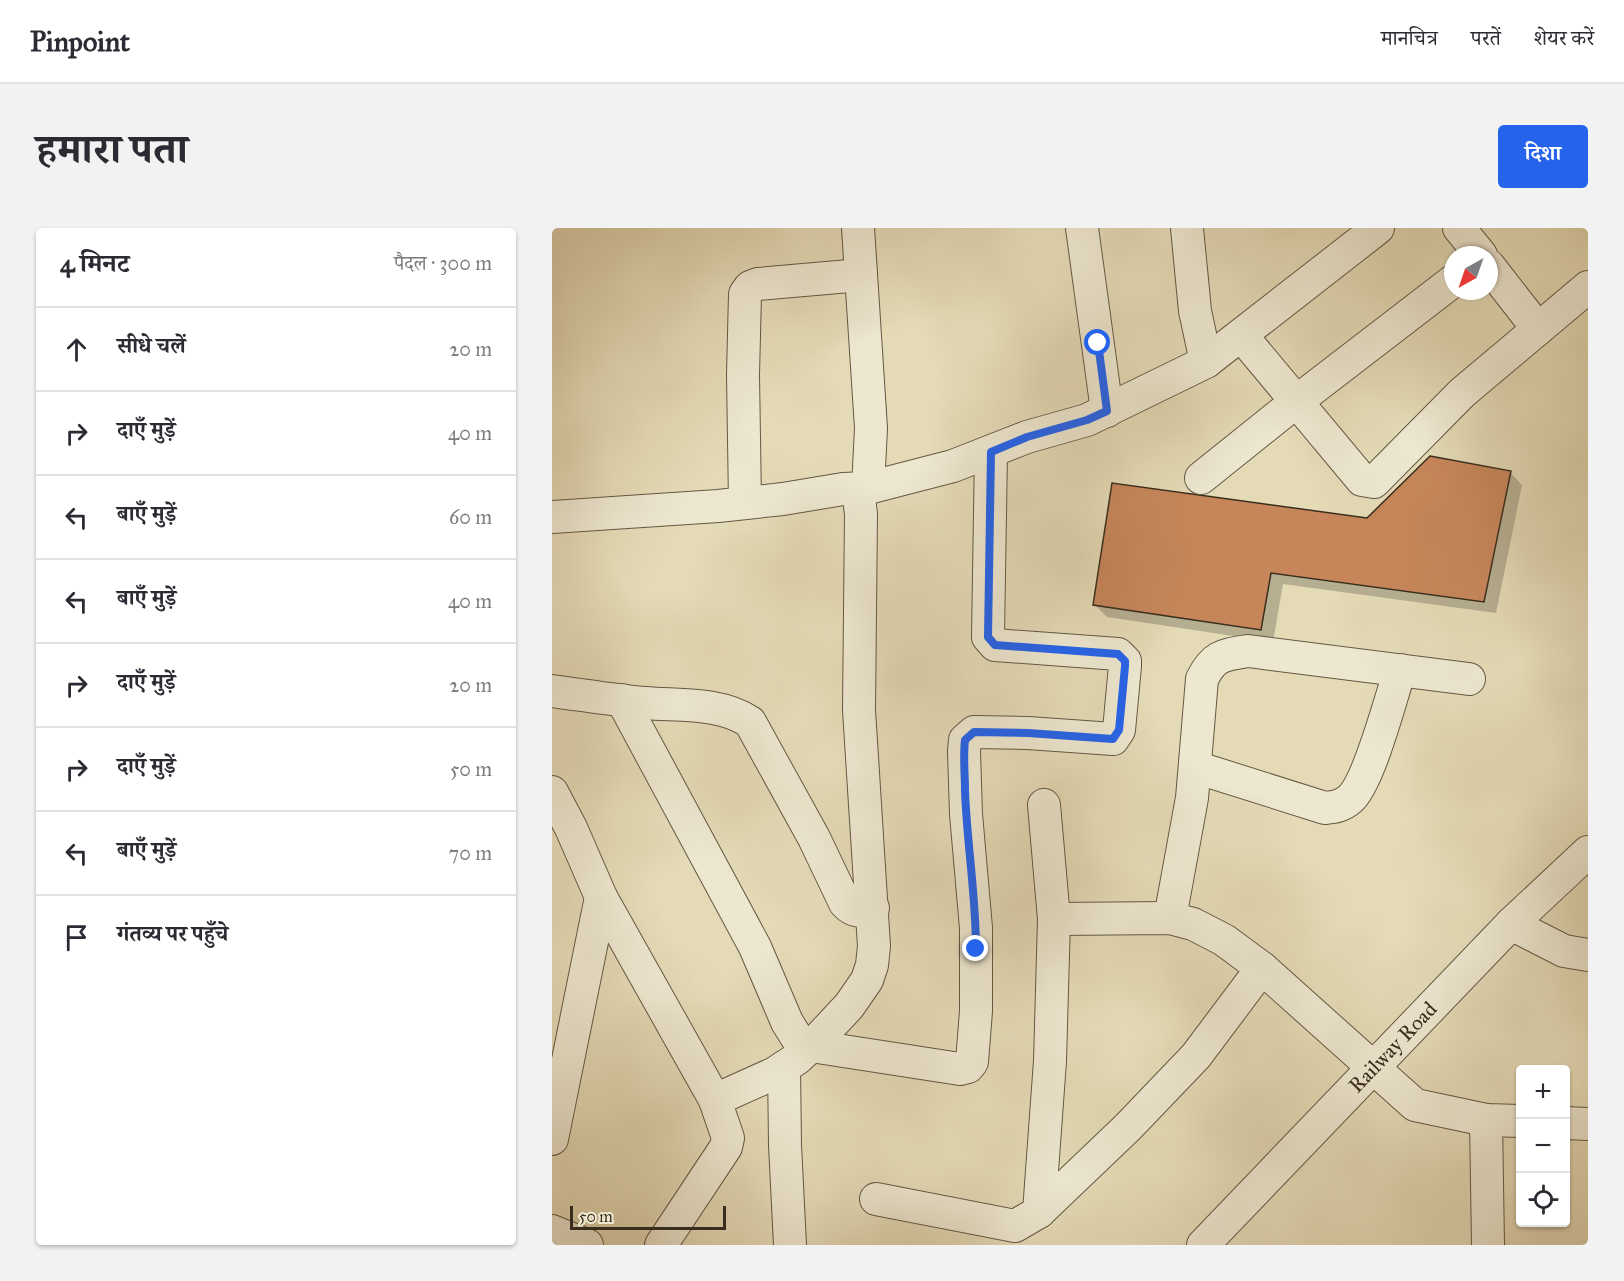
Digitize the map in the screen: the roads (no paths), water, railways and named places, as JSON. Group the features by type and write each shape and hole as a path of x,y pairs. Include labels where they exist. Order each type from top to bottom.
{"street":[{"path":"715,1100 775,1073 800,1055 849,1006 867,980 872,965 873,908 860,710 861,514 871,428 858,228"},
{"path":"1082,228 1107,411"},
{"path":"1187,228 1195,311 1206,362"},
{"path":"552,517 746,503 863,488 953,466 1027,437 1087,420 1206,362 1378,228"},
{"path":"1459,228 1474,246"},
{"path":"746,503 743,375 745,294 750,287 758,284 861,275"},
{"path":"1498,278 1538,329"},
{"path":"1242,335 1362,480 1374,482 1462,393 1588,287"},
{"path":"1201,478 1444,288"},
{"path":"800,1055 960,1069 968,1067 972,1062 976,1011 976,928 966,814 965,740 974,732 1113,739 1119,730 1125,666 1122,656 995,645 988,637 991,452"},
{"path":"1170,918 1192,798 1202,679 1210,664 1224,655 1248,651 1469,679"},
{"path":"1195,767 1325,808 1337,807 1352,798 1363,782 1400,670"},
{"path":"552,692 722,708 750,722 814,838 845,903 852,910 873,908"},
{"path":"622,700 755,947 800,1055 790,1245"},
{"path":"552,792 571,828 601,897 715,1100 728,1138 726,1147 661,1245"},
{"path":"1039,1212 1050,1061 1054,919 1044,805"},
{"name":"Railway Road","path":"1203,1245 1511,924 1588,852"},
{"path":"552,1139 601,897"},
{"path":"1054,919 1170,918 1193,924 1224,940 1262,968 1414,1105 1486,1120 1516,1121"},
{"path":"1511,924 1564,951 1588,955"},
{"path":"876,1199 1015,1226 1039,1212 1128,1127 1197,1056 1262,968"},
{"path":"1486,1120 1488,1245"},
{"path":"1570,1123 1588,1124"},
{"path":"552,1231 587,1245"}]}
